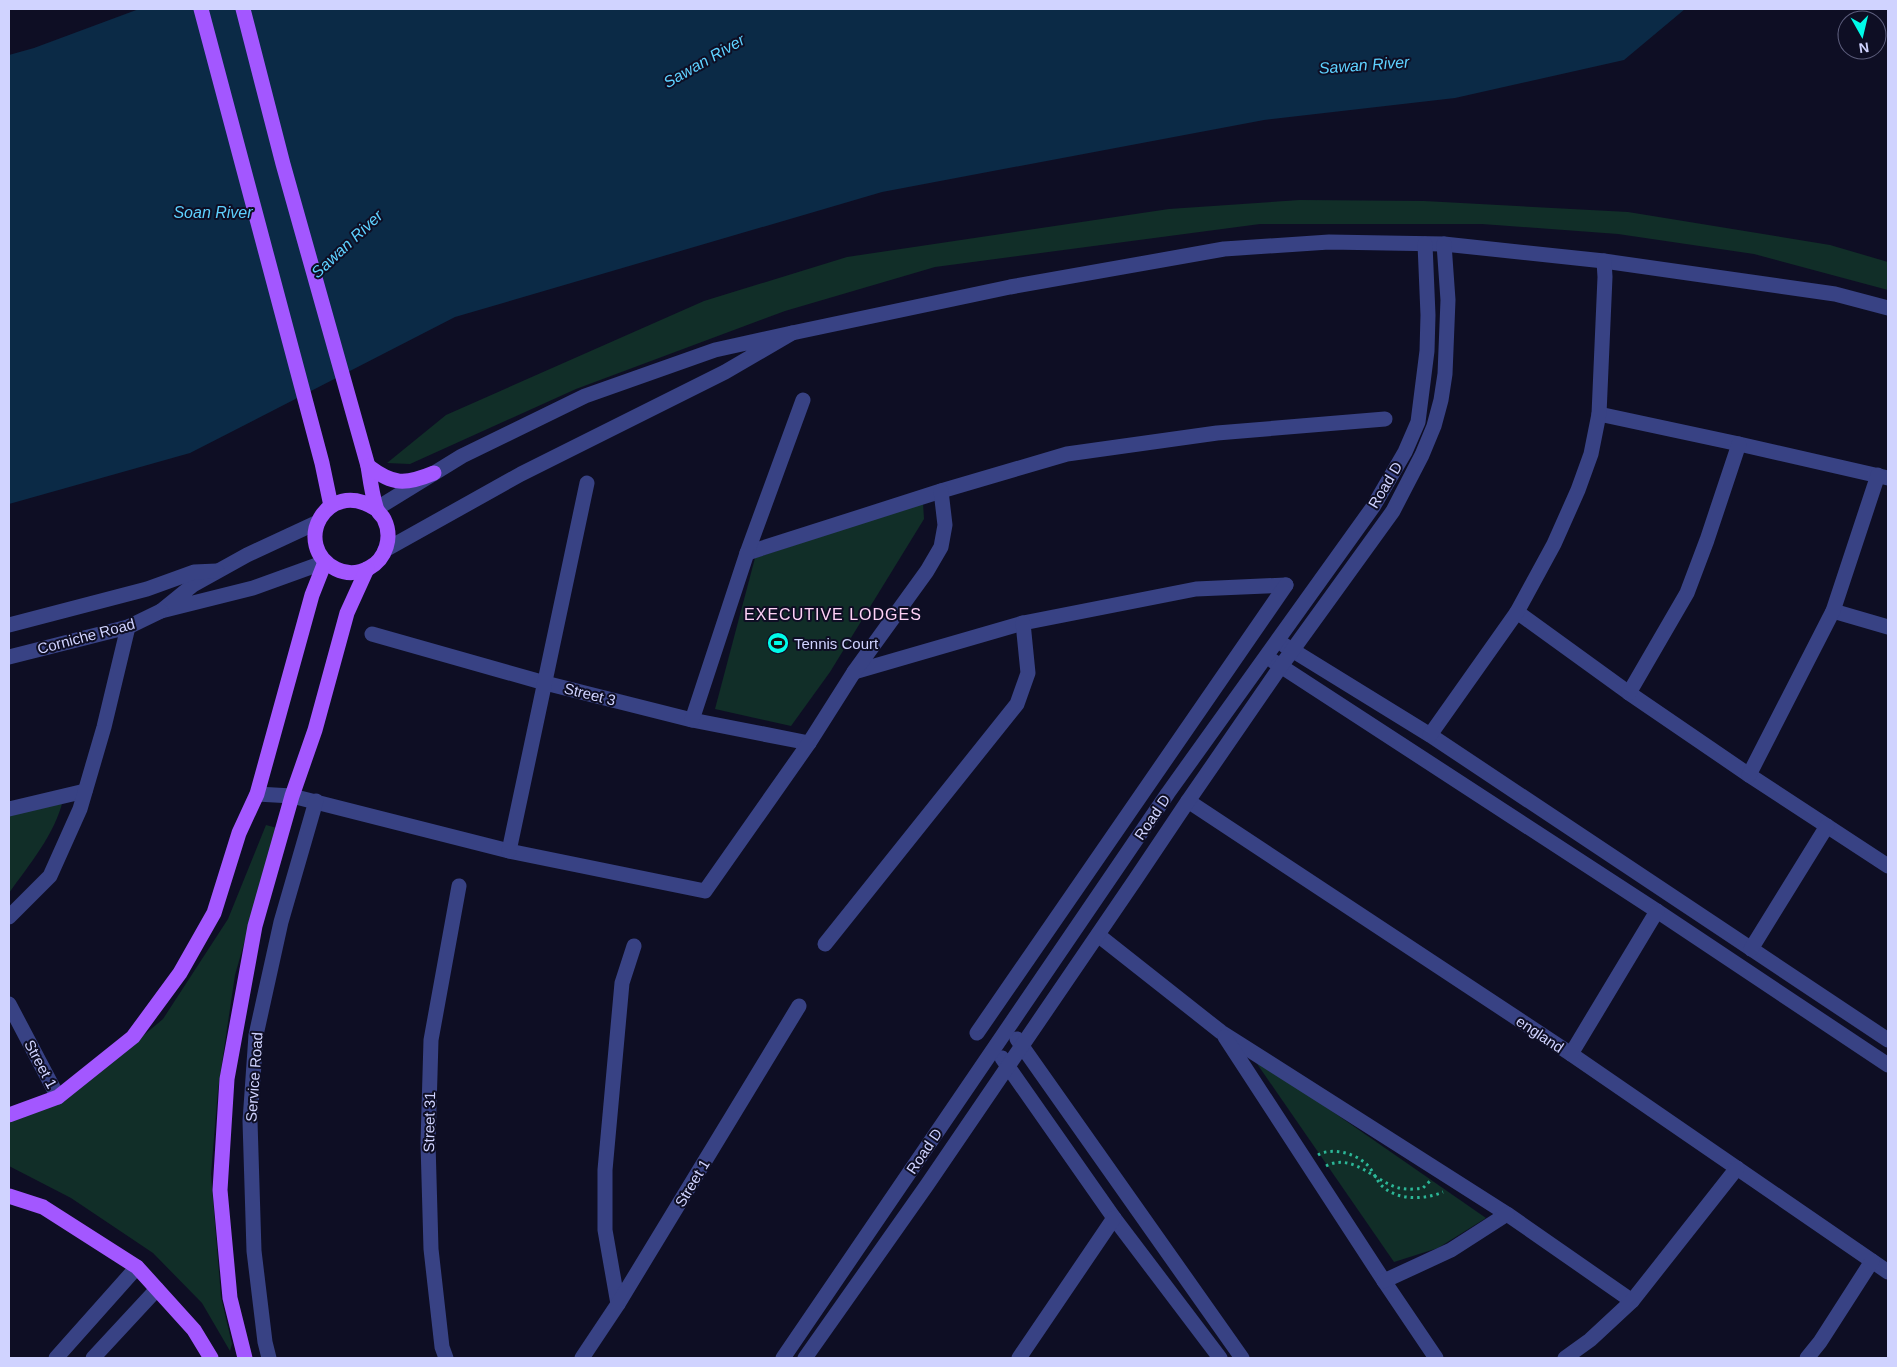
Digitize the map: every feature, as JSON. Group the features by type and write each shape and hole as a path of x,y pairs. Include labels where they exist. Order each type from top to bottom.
{"main road":[{"path":"201,9 322,463 331,506"},
{"path":"243,9 283,164 366,459 376,509"},
{"path":"366,459 387,479 419,480 434,473"},
{"path":"354,500 366,502 376,509 388,528 388,539 385,550 375,565 349,573 340,571 325,562 315,543 315,533 323,513 331,506 342,501 354,500"},
{"path":"9,1115 58,1097 133,1037 180,974 214,913 239,833 257,794 312,595 325,562"},
{"path":"245,1358 230,1298 220,1190 227,1079 255,926 292,796 315,730 347,613 367,569"},
{"path":"9,1196 43,1207 137,1267 194,1330 211,1358"}],"street":[{"path":"376,509 462,456 585,396 715,350 1010,287 1224,249 1329,242 1444,244 1604,261 1835,294 1888,308"},
{"name":"Road D","path":"783,1358 1163,802 1373,507 1405,452 1416,429 1428,351 1425,244"},
{"name":"Road D","path":"805,1358 927,1185 1281,666 1393,511 1422,455 1434,426 1441,400 1445,374 1448,300 1444,244"},
{"path":"1430,735 1517,612 1554,544 1592,454 1599,414 1604,261"},
{"path":"385,550 521,474 725,372 792,333"},
{"path":"692,720 747,553 803,400"},
{"path":"1599,414 1883,477 1833,611 1749,776"},
{"path":"747,553 941,491 1067,454 1217,433 1385,419"},
{"path":"1629,693 1687,593 1707,540 1738,444"},
{"path":"509,851 587,484"},
{"path":"257,794 292,796 316,801 509,851 705,891 809,743 854,672 927,571 941,547 945,524 941,491"},
{"path":"161,611 193,585 247,554 318,522"},
{"path":"161,611 253,588 325,562"},
{"path":"9,625 147,589 194,572 218,571"},
{"path":"854,672 1023,623 1196,589 1286,585 977,1033"},
{"name":"Corniche Road","path":"9,657 128,627 161,611"},
{"path":"1833,611 1888,627"},
{"path":"1517,612 1749,776 1888,866"},
{"path":"825,944 1017,704 1028,673 1023,623"},
{"path":"9,918 50,876 80,809 104,727 128,627"},
{"name":"Street 3","path":"372,634 545,683 692,720 809,743"},
{"path":"1276,641 1430,735 1888,1040"},
{"path":"1266,656 1657,911 1888,1065"},
{"path":"9,809 86,791"},
{"name":"Service Road","path":"269,1358 265,1342 254,1250 250,1121 256,1035 281,922 316,801"},
{"name":"england","path":"1188,801 1571,1054 1888,1272"},
{"path":"1751,949 1826,826"},
{"name":"Street 31","path":"446,1358 442,1347 430,1249 428,1143 431,1040 459,886"},
{"path":"1571,1054 1657,911"},
{"path":"1098,935 1221,1032 1507,1214 1632,1301"},
{"path":"618,1304 605,1230 605,1170 622,983 634,946"},
{"name":"Street 1","path":"9,1004 58,1097"},
{"name":"Street 1","path":"582,1358 618,1304 799,1006"},
{"path":"1008,1028 1022,1045 1242,1358"},
{"path":"1221,1032 1384,1282 1436,1358"},
{"path":"995,1048 1114,1218 1218,1357"},
{"path":"1565,1358 1590,1340 1632,1301 1737,1168"},
{"path":"1384,1282 1451,1250 1507,1214"},
{"path":"1019,1358 1114,1218"},
{"path":"1807,1358 1820,1342 1872,1261"},
{"path":"56,1358 137,1267"},
{"path":"94,1358 157,1289"}],"path":[{"path":"1311,1169 1321,1153 1336,1151 1353,1156 1366,1163 1378,1182 1396,1194 1411,1197 1438,1194 1454,1181"},
{"path":"1311,1169 1334,1164 1355,1166 1399,1188 1416,1189 1423,1188 1429,1182 1436,1169"}],"green space":[{"path":"1300,200 1424,201 1628,212 1830,245 1888,262 1888,290 1754,254 1618,234 1482,224 1260,224 935,267 785,311 576,389 410,464 387,463 446,415 704,301 847,257 1169,209"},
{"path":"923,503 924,519 830,672 791,726 715,709 755,558"},
{"path":"63,800 48,837 9,893 9,813"},
{"path":"266,825 277,828 235,975 218,1090 211,1174 221,1297 232,1344 230,1351 202,1303 153,1253 71,1198 9,1166 9,1122 83,1086 163,1019 228,919"},
{"path":"1251,1055 1486,1218 1438,1248 1394,1262"}],"water":[{"name":"Soan River","path":"139,9 1685,9 1624,60 1455,98 1264,120 882,192 455,317 190,453 9,504 9,55 34,48"}],"place":[{"name":"Tennis Court","path":"778,643"}],"district":[{"name":"EXECUTIVE LODGES","path":"833,614"}],"water label":[{"name":"Sawan River","path":"704,61"},
{"name":"Sawan River","path":"1364,65"},
{"name":"Sawan River","path":"347,244"}]}
